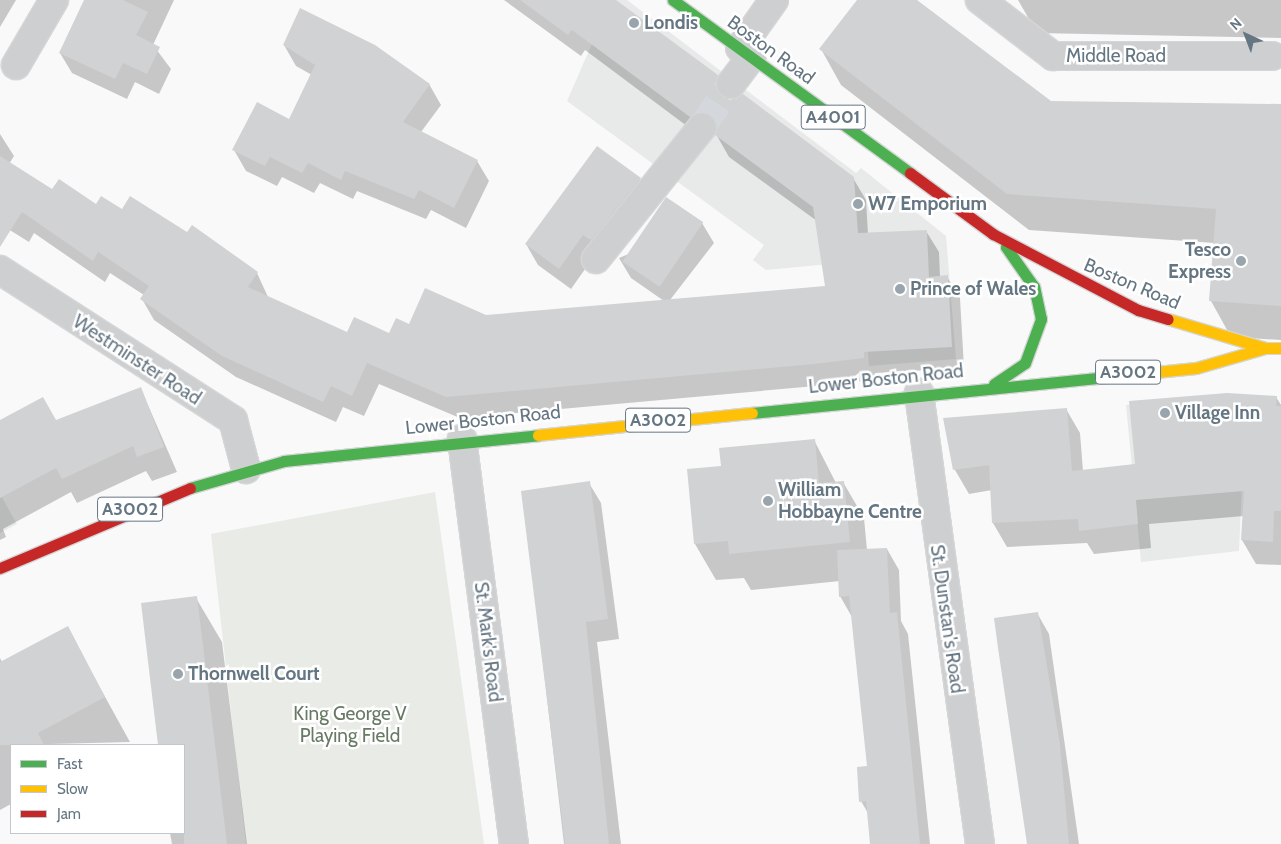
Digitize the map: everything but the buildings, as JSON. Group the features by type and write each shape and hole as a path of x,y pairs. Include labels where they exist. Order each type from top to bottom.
{"main road":[{"name":"Boston Road","path":"674,0 993,234 1138,310 1266,348"},
{"name":"Boston Road","path":"988,387 1025,363 1040,319 1026,271 993,234"},
{"name":"Boston Road","path":"988,387 1196,368 1266,348 1281,348"},
{"name":"Lower Boston Road","path":"0,568 129,510 246,469 462,439 988,387"}],"street":[{"path":"16,65 54,0"},
{"path":"731,84 745,52 774,0"},
{"name":"Middle Road","path":"980,0 1053,56 1272,56"},
{"path":"596,259 702,127"},
{"name":"Westminster Road","path":"0,270 233,420 246,469"},
{"name":"St. Dunstan's Road","path":"919,393 980,844"},
{"name":"St. Mark's Road","path":"462,439 514,844"}],"shaded area":[{"path":"611,0 627,0 856,173 861,168 946,236 956,359 869,366 861,261 766,270 753,260 764,245 567,101"},
{"path":"1246,394 1239,551 1141,562 1126,405"},
{"path":"0,494 17,524 0,533"}],"green space":[{"name":"King George V Playing Field","path":"435,492 484,844 246,844 211,534"}],"tunnel":[{"path":"702,127 731,84"}],"traffic: fast":[{"path":"673,0 910,173"},
{"path":"994,384 1025,363 1041,319 1034,287 1006,247"},
{"path":"752,413 1156,372"},
{"path":"190,488 284,461 538,435"}],"traffic: slow":[{"path":"1168,319 1265,348"},
{"path":"1156,372 1196,368 1265,348 1281,348"},
{"path":"538,435 752,413"}],"traffic: jam":[{"path":"910,173 993,234 1138,310 1168,319"},
{"path":"0,568 190,488"}],"place":[{"name":"Londis","path":"634,23"},
{"name":"W7 Emporium","path":"858,204"},
{"name":"Tesco Express","path":"1241,261"},
{"name":"Prince of Wales","path":"900,289"},
{"name":"Village Inn","path":"1165,413"},
{"name":"William Hobbayne Centre","path":"768,501"},
{"name":"Thornwell Court","path":"178,674"}]}
